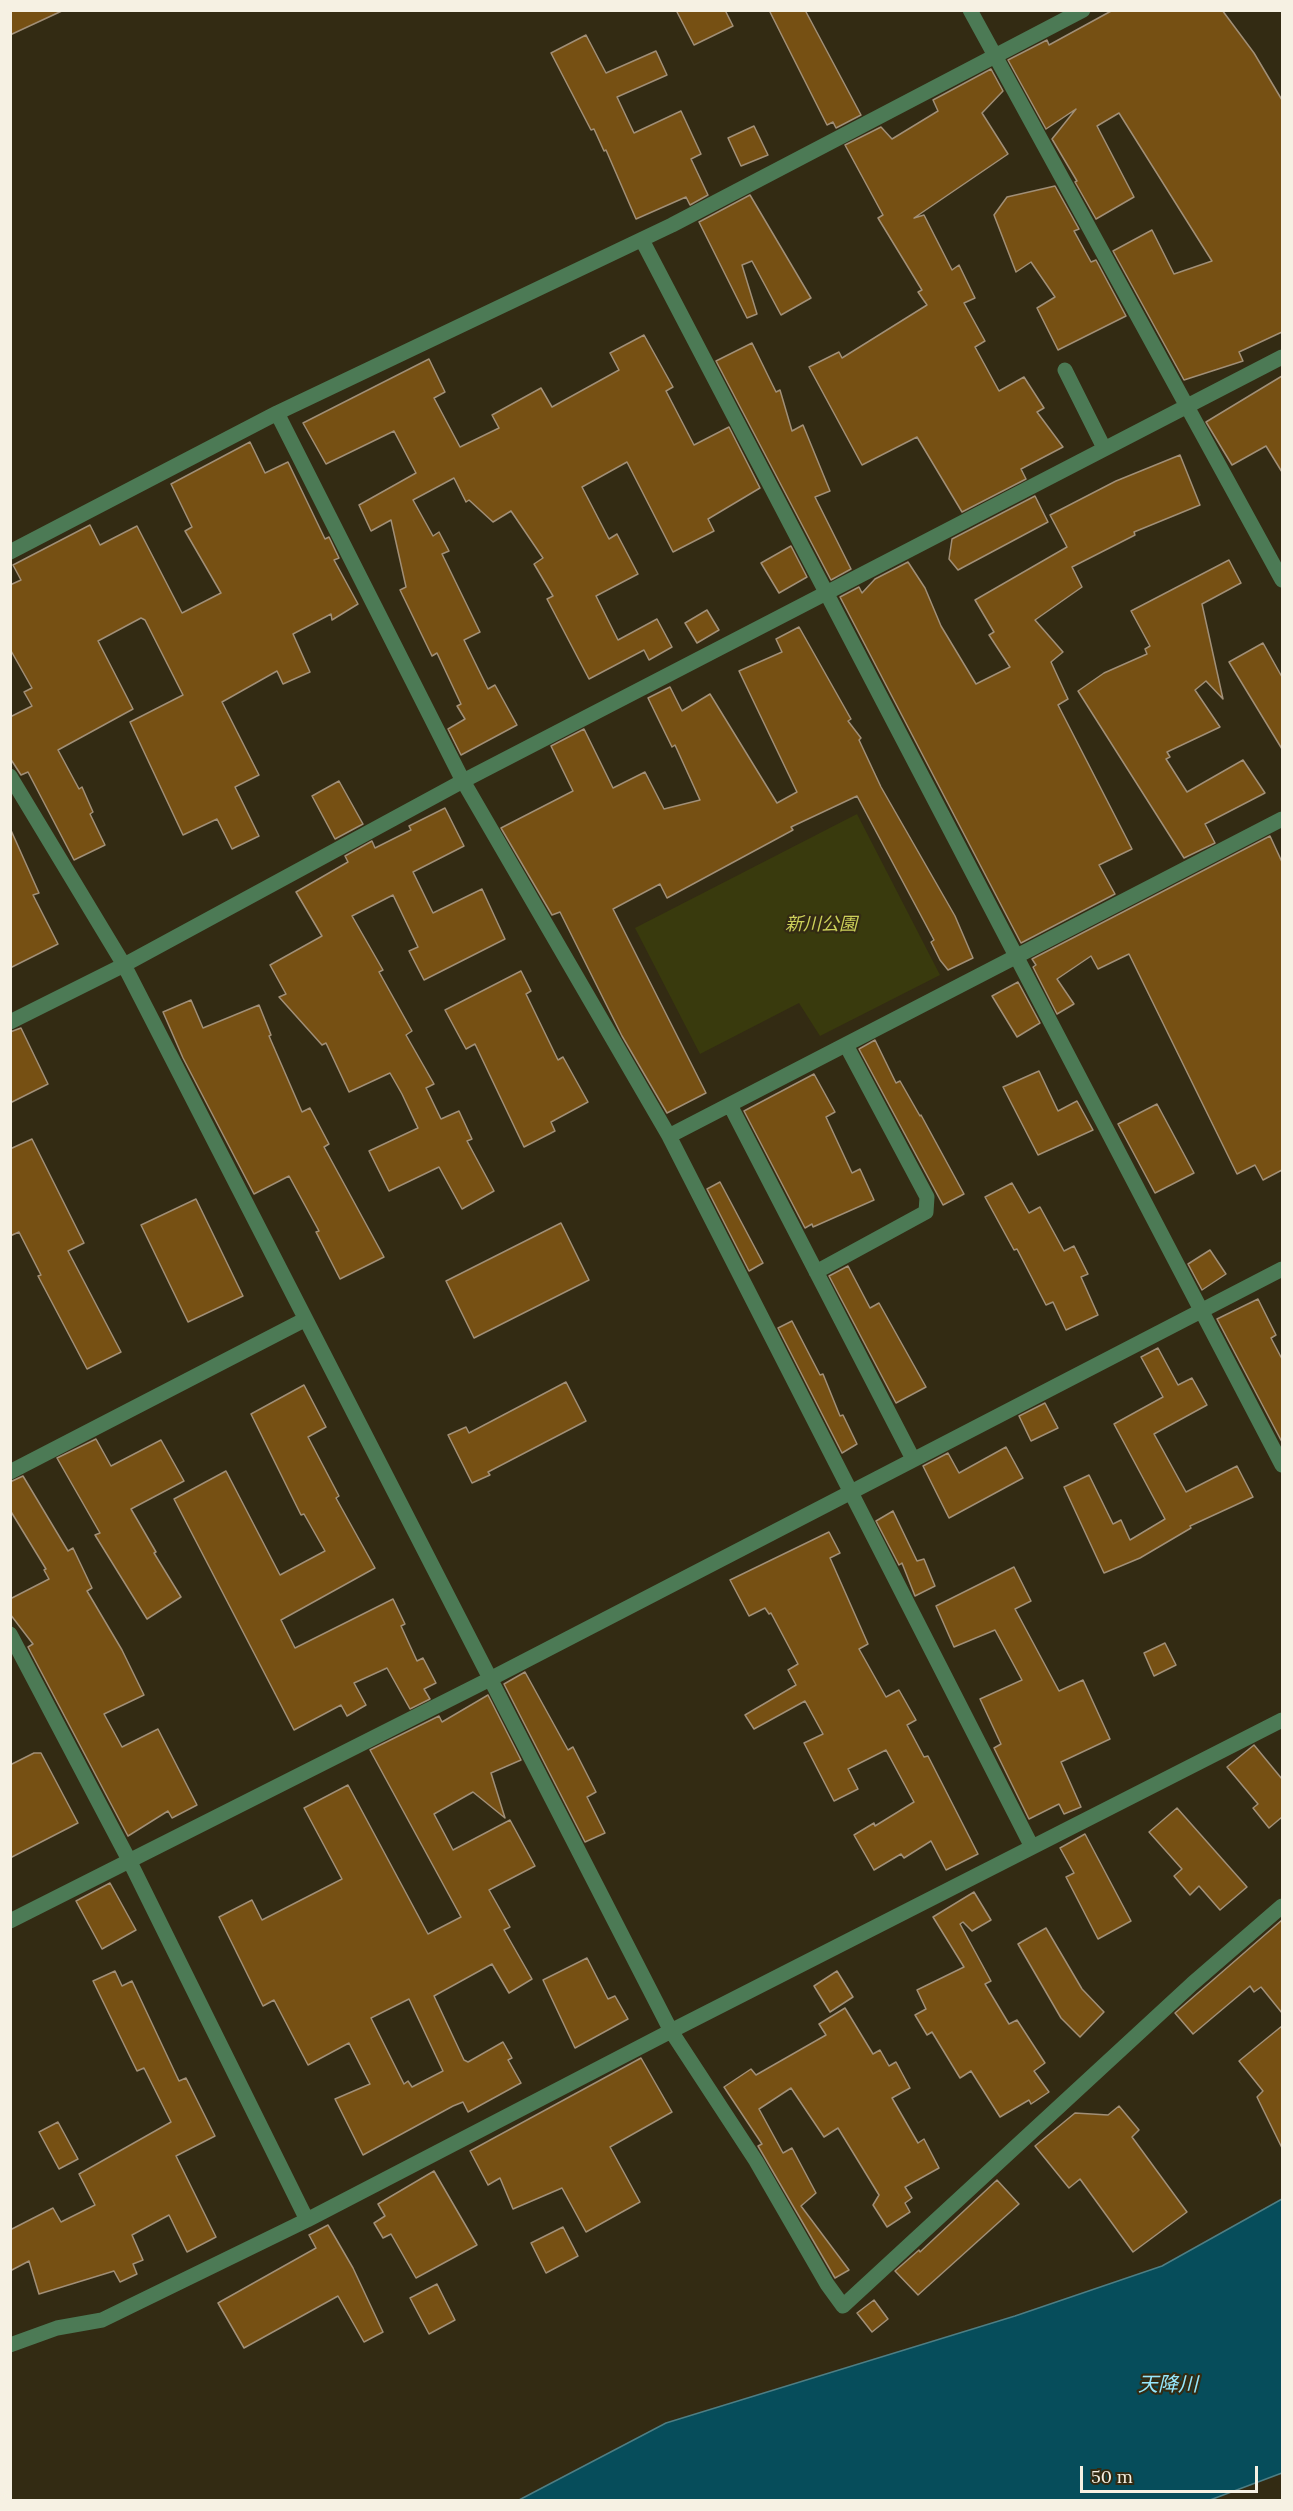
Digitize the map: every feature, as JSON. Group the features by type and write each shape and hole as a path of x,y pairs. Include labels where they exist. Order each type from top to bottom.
{"street":[{"path":"970,10 1189,405 1282,580"},
{"path":"10,552 277,413 642,240 1083,10"},
{"path":"642,240 1282,1465"},
{"path":"10,1022 124,965 463,781 1282,357"},
{"path":"1065,370 1104,448"},
{"path":"277,413 463,781 669,1136 1032,1847"},
{"path":"10,776 124,965 304,1320 671,2031 756,2161 843,2306 1192,1984 1282,1906"},
{"path":"669,1136 1282,819"},
{"path":"816,1272 926,1212 927,1197 846,1045"},
{"path":"730,1105 913,1459"},
{"path":"10,1921 490,1679 1282,1269"},
{"path":"10,1472 304,1320"},
{"path":"10,1634 129,1860 307,2220"},
{"path":"10,2345 57,2328 102,2320 307,2220 671,2031 1282,1720"}],"green space":[{"name":"新川公園","path":"857,814 940,975 820,1036 799,1003 700,1054 635,928"}],"water":[{"name":"天降川","path":"1282,2199 1282,2473 1210,2500 519,2500 666,2423 1015,2316 1162,2266"}],"building":[{"path":"10,10 64,10 10,35"},
{"path":"676,10 725,10 733,26 694,45"},
{"path":"769,10 805,10 861,115 836,128 833,122 827,125"},
{"path":"1113,10 1222,10 1254,53 1282,100 1282,332 1239,352 1243,361 1184,380 1113,251 1152,230 1174,274 1212,261 1119,113 1097,126 1134,197 1096,219 1052,139 1076,109 1046,129 1008,60 1047,40 1049,45"},
{"path":"586,35 606,73 656,51 667,75 617,97 634,133 681,111 701,154 691,159 708,195 690,205 686,197 636,219 606,150 604,151 594,129 591,130 551,53"},
{"path":"991,69 1003,91 982,113 1008,154 914,218 924,215 952,270 959,265 975,298 964,303 985,341 975,347 999,391 1024,377 1044,408 1037,412 1063,447 1021,469 1026,479 962,512 917,437 862,465 809,367 839,352 842,358 927,305 918,292 922,290 878,218 883,215 845,145 881,127 892,139 938,111 933,100"},
{"path":"754,126 768,155 741,166 728,138"},
{"path":"1055,186 1079,229 1074,231 1091,262 1096,260 1126,316 1058,350 1037,308 1055,297 1031,262 1016,272 994,215 1007,197"},
{"path":"750,195 811,298 781,315 752,261 742,265 757,314 747,318 699,222"},
{"path":"644,335 673,387 666,391 694,445 729,427 760,488 708,519 714,531 673,552 627,462 582,487 609,539 617,534 638,574 596,596 618,640 657,619 672,647 649,660 644,650 589,679 547,599 553,596 534,564 543,558 511,511 493,522 469,500 466,502 454,478 413,500 433,536 439,532 449,551 442,554 480,632 464,640 488,689 495,685 517,725 461,755 448,729 465,719 457,706 461,704 437,653 432,656 400,590 406,587 391,520 371,531 359,505 416,473 394,431 326,464 303,423 429,359 445,392 434,398 460,447 499,428 492,415 541,388 552,407 619,370 610,353"},
{"path":"752,343 776,392 780,390 792,431 803,425 830,491 815,497 851,569 831,580 716,361"},
{"path":"1282,376 1282,472 1266,446 1232,465 1206,422"},
{"path":"250,442 265,473 288,462 325,539 329,537 339,558 334,560 358,604 332,620 331,614 293,634 310,672 283,684 277,671 222,702 259,775 235,787 259,836 232,849 217,819 183,835 130,722 183,695 145,620 141,618 98,641 133,709 58,750 79,789 82,787 93,812 90,814 105,845 74,860 28,772 21,775 10,758 10,717 32,706 24,692 32,688 10,649 10,585 21,580 13,565 90,525 100,545 137,526 182,613 221,593 185,531 192,527 171,484"},
{"path":"1180,455 1200,505 1134,532 1135,535 1072,567 1082,587 1035,620 1063,652 1051,662 1068,699 1058,705 1132,849 1099,865 1115,894 1021,943 840,597 859,587 862,593 875,579 908,562 925,588 941,626 976,684 1010,667 989,635 994,632 975,600 1067,547 1050,515 1116,481"},
{"path":"1035,496 1048,522 958,570 949,559 952,539"},
{"path":"791,546 807,577 779,593 761,563"},
{"path":"1229,560 1241,583 1202,604 1223,699 1206,681 1195,690 1220,727 1167,752 1170,757 1166,759 1187,792 1243,760 1265,793 1205,824 1215,843 1184,858 1078,691 1104,673 1147,654 1145,649 1150,646 1131,611"},
{"path":"707,610 719,630 697,643 685,623"},
{"path":"799,627 851,719 848,721 861,738 859,740 881,787 955,916 973,958 948,970 940,960 931,942 934,940 857,796 791,827 793,830 667,898 660,884 613,909 706,1093 667,1113 622,1036 560,912 552,915 501,828 573,791 551,746 584,729 613,788 645,772 664,809 700,800 675,745 672,747 648,698 670,687 682,711 710,694 777,803 797,792 739,671 782,652 776,639"},
{"path":"1263,643 1282,677 1282,749 1229,662"},
{"path":"339,781 363,824 335,839 312,796"},
{"path":"445,808 464,846 413,872 433,913 482,889 505,939 424,980 409,951 418,947 393,895 352,916 383,970 379,972 412,1031 406,1035 434,1084 426,1088 441,1119 459,1111 472,1139 467,1141 494,1191 462,1209 439,1167 389,1191 369,1151 418,1128 402,1094 390,1073 349,1092 326,1043 322,1045 279,997 286,994 270,965 322,936 296,892 348,862 345,856 372,841 375,848 411,830 409,826"},
{"path":"10,828 39,893 33,895 58,944 10,968"},
{"path":"1270,836 1282,862 1282,1170 1263,1180 1255,1165 1237,1174 1129,954 1098,969 1091,956 1057,979 1074,1004 1057,1014 1033,967 1036,965 1032,959"},
{"path":"521,971 531,991 526,994 558,1060 563,1057 588,1102 551,1122 555,1131 524,1147 475,1044 466,1049 445,1010"},
{"path":"1018,982 1040,1023 1017,1037 992,996"},
{"path":"191,1000 203,1028 259,1005 271,1035 269,1036 302,1112 310,1108 329,1144 324,1147 384,1257 340,1279 316,1232 319,1231 289,1176 254,1194 183,1058 163,1012"},
{"path":"21,1028 48,1084 10,1103 10,1032"},
{"path":"875,1040 896,1083 900,1081 921,1115 964,1194 943,1205 859,1049"},
{"path":"1039,1071 1058,1111 1077,1101 1093,1130 1038,1155 1003,1087"},
{"path":"814,1074 835,1112 826,1117 852,1173 860,1169 874,1200 813,1227 812,1224 805,1228 744,1111"},
{"path":"1157,1104 1194,1173 1155,1193 1118,1124"},
{"path":"32,1139 84,1243 68,1251 121,1352 87,1369 38,1276 41,1275 19,1232 10,1236 10,1149"},
{"path":"720,1182 763,1263 749,1271 707,1189"},
{"path":"1012,1183 1029,1213 1040,1207 1064,1251 1074,1246 1088,1274 1081,1277 1098,1315 1066,1330 1053,1302 1046,1305 1017,1249 1014,1250 985,1197"},
{"path":"196,1199 243,1296 188,1322 141,1225"},
{"path":"561,1223 589,1280 474,1338 446,1281"},
{"path":"1210,1250 1226,1274 1202,1290 1188,1264"},
{"path":"848,1266 870,1308 879,1303 926,1387 896,1403 829,1276"},
{"path":"1258,1299 1276,1335 1271,1338 1282,1359 1282,1442 1217,1319"},
{"path":"792,1321 820,1375 823,1374 840,1416 843,1415 857,1444 842,1453 778,1328"},
{"path":"1158,1348 1178,1385 1192,1378 1207,1405 1154,1434 1186,1492 1237,1466 1253,1497 1190,1526 1191,1528 1140,1558 1104,1573 1064,1487 1089,1475 1113,1524 1121,1520 1130,1540 1165,1519 1114,1424 1163,1397 1141,1357"},
{"path":"566,1382 586,1421 488,1472 490,1475 472,1483 448,1435 466,1427 469,1433"},
{"path":"304,1385 326,1427 308,1437 339,1496 336,1498 375,1568 281,1620 295,1648 393,1599 405,1624 401,1626 417,1661 423,1658 436,1683 424,1689 430,1699 410,1709 387,1668 354,1683 366,1705 347,1716 341,1705 294,1730 174,1499 226,1471 280,1575 325,1551 304,1514 301,1515 251,1414"},
{"path":"1045,1403 1058,1428 1031,1441 1019,1416"},
{"path":"96,1439 111,1466 161,1440 184,1481 131,1509 181,1597 147,1619 95,1535 100,1533 57,1458"},
{"path":"1006,1447 1023,1478 949,1518 923,1466 948,1453 959,1473"},
{"path":"23,1476 68,1551 73,1548 92,1588 87,1591 122,1650 144,1695 104,1714 122,1747 158,1729 197,1805 172,1818 168,1811 128,1836 28,1647 33,1644 10,1614 10,1599 49,1579 44,1570 46,1569 10,1510 10,1482"},
{"path":"893,1511 917,1561 924,1559 935,1586 915,1596 902,1563 899,1565 876,1521"},
{"path":"829,1532 840,1553 830,1558 868,1644 859,1649 886,1697 899,1690 916,1720 907,1725 924,1757 928,1756 978,1854 946,1870 931,1841 904,1858 901,1854 874,1870 854,1835 874,1823 875,1826 914,1802 886,1750 848,1769 858,1789 834,1801 804,1743 823,1734 805,1701 754,1729 745,1715 796,1685 788,1670 798,1664 771,1613 769,1614 765,1608 749,1616 730,1580"},
{"path":"1014,1567 1031,1601 1015,1609 1059,1691 1083,1680 1110,1739 1061,1762 1081,1807 1064,1814 1059,1804 1029,1819 994,1748 1001,1744 980,1699 1022,1680 995,1630 954,1647 936,1606"},
{"path":"1165,1643 1176,1665 1154,1676 1144,1653"},
{"path":"525,1672 568,1750 573,1747 596,1792 587,1797 605,1833 585,1842 504,1684"},
{"path":"488,1695 521,1760 491,1773 505,1818 473,1792 434,1814 453,1850 510,1820 535,1866 489,1890 510,1927 504,1930 532,1979 509,1993 492,1964 434,1996 464,2060 468,2062 503,2042 512,2058 508,2060 521,2083 468,2112 463,2102 453,2106 363,2155 335,2099 370,2084 349,2043 308,2065 274,2000 263,2006 219,1917 252,1900 262,1920 342,1879 304,1808 348,1785 428,1934 461,1917 370,1750 439,1716 442,1722","holes":["409,1999 443,2071 412,2087 408,2081 404,2084 371,2018"]},
{"path":"1254,1745 1282,1779 1282,1817 1269,1828 1253,1808 1258,1804 1227,1767"},
{"path":"34,1753 41,1753 78,1823 10,1858 10,1765"},
{"path":"1177,1808 1247,1887 1220,1910 1199,1886 1190,1895 1174,1876 1182,1869 1149,1832"},
{"path":"1085,1834 1131,1921 1098,1939 1066,1877 1074,1873 1060,1848"},
{"path":"110,1883 136,1930 102,1949 76,1901"},
{"path":"974,1892 991,1920 972,1931 963,1922 960,1924 991,1981 985,1984 1009,2024 1017,2020 1045,2063 1034,2071 1049,2092 1031,2104 1029,2100 1000,2117 971,2071 960,2078 932,2032 927,2035 915,2015 926,2009 917,1990 964,1967 933,1917"},
{"path":"1282,1920 1282,2013 1261,1987 1254,1992 1250,1986 1193,2034 1175,2013"},
{"path":"1046,1928 1082,1989 1104,2012 1080,2037 1061,2018 1018,1944"},
{"path":"587,1958 608,1999 615,1996 628,2019 575,2048 543,1980"},
{"path":"115,1971 122,1986 132,1981 179,2081 186,2078 215,2136 176,2156 216,2237 187,2252 169,2215 132,2235 143,2260 133,2264 137,2274 120,2282 114,2271 39,2294 29,2261 10,2271 10,2230 53,2208 61,2222 95,2205 79,2174 171,2122 144,2068 137,2071 93,1981"},
{"path":"837,1971 853,1997 830,2012 814,1986"},
{"path":"845,2008 873,2054 880,2050 889,2066 896,2062 910,2088 892,2098 918,2143 924,2139 939,2168 905,2187 912,2198 905,2203 910,2212 887,2227 873,2205 879,2195 838,2128 824,2137 791,2088 759,2109 783,2153 792,2148 816,2193 801,2206 849,2270 835,2278 758,2146 762,2144 724,2087 751,2069 756,2075 826,2035 819,2024"},
{"path":"1282,2026 1282,2148 1257,2097 1263,2091 1239,2061"},
{"path":"641,2058 672,2112 610,2147 640,2202 586,2232 562,2188 513,2209 500,2178 488,2185 470,2151"},
{"path":"1119,2106 1139,2130 1132,2137 1187,2212 1133,2252 1080,2179 1069,2188 1035,2146 1075,2113 1108,2115"},
{"path":"58,2122 78,2159 59,2169 39,2132"},
{"path":"434,2171 477,2245 416,2278 391,2234 383,2238 374,2223 385,2216 378,2204"},
{"path":"997,2180 1019,2204 918,2295 895,2271 919,2250 920,2252"},
{"path":"328,2225 353,2268 383,2332 364,2342 338,2296 244,2348 218,2303 316,2248 309,2235"},
{"path":"563,2227 578,2256 546,2273 531,2243"},
{"path":"437,2284 455,2320 429,2334 410,2298"},
{"path":"874,2300 888,2319 872,2332 857,2313"}]}
